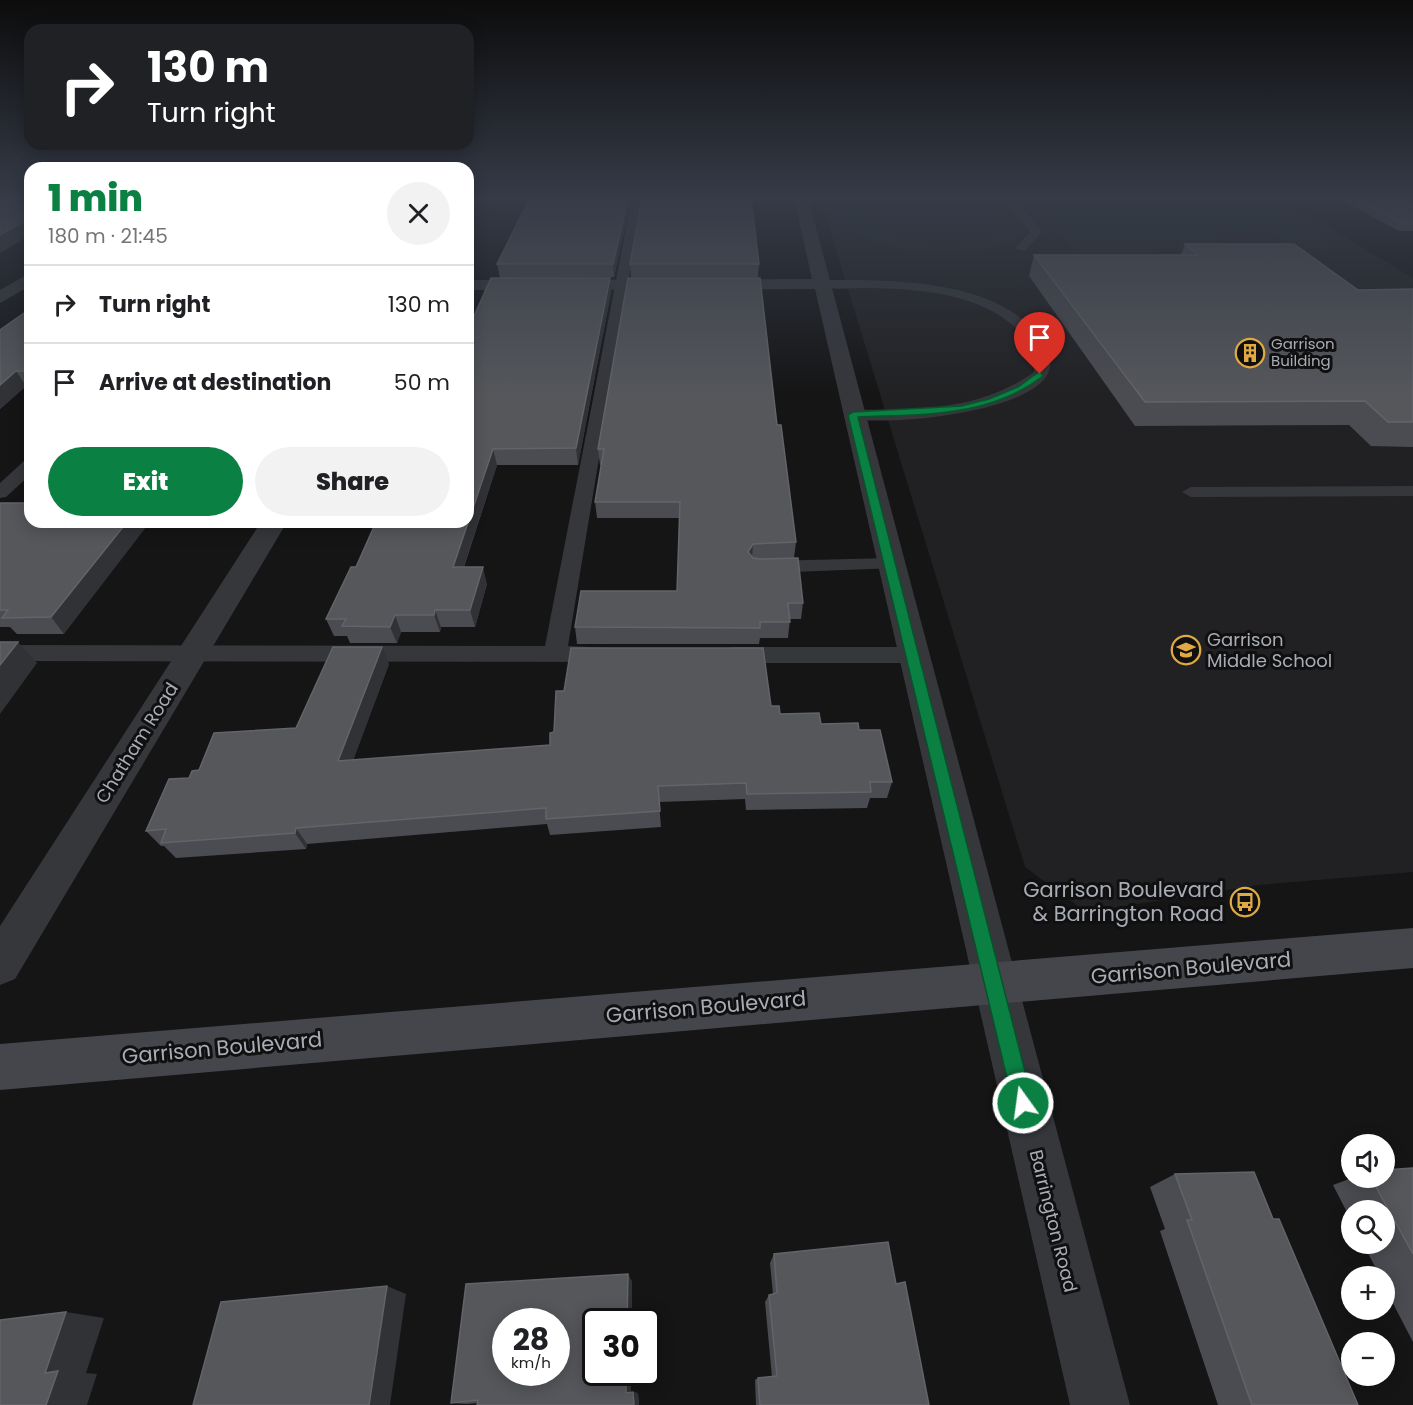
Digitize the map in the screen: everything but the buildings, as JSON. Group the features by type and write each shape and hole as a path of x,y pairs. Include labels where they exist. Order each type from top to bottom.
{"main road":[{"name":"Garrison Boulevard","path":"0,1067 1413,948"}],"street":[{"name":"Barrington Road","path":"818,264 912,655 1100,1405"},
{"path":"0,285 24,282"},
{"path":"0,298 24,284"},
{"path":"474,285 823,284"},
{"name":"Chatham Road","path":"0,964 270,528"}],"lane":[{"path":"555,654 625,264"},
{"path":"823,284 910,286 974,299 1000,310 1022,325 1034,339 1043,357 1040,374 1021,389 992,401 961,409 853,415"},
{"path":"0,493 24,471"},
{"path":"1191,492 1413,491"},
{"path":"759,567 890,564"},
{"path":"0,653 625,654"},
{"path":"707,654 912,655"}],"shaded area":[{"name":"Garrison Middle School","path":"840,264 1389,264 1413,278 1413,872 1259,885 1086,912 1025,867"}],"place":[{"name":"Garrison Building","path":"1250,353"},
{"name":"Garrison Middle School","path":"1186,650"},
{"name":"Garrison Boulevard & Barrington Road","path":"1245,902"}],"route":[{"path":"1023,1103 853,415 961,409 992,401 1021,389 1040,374"}]}
